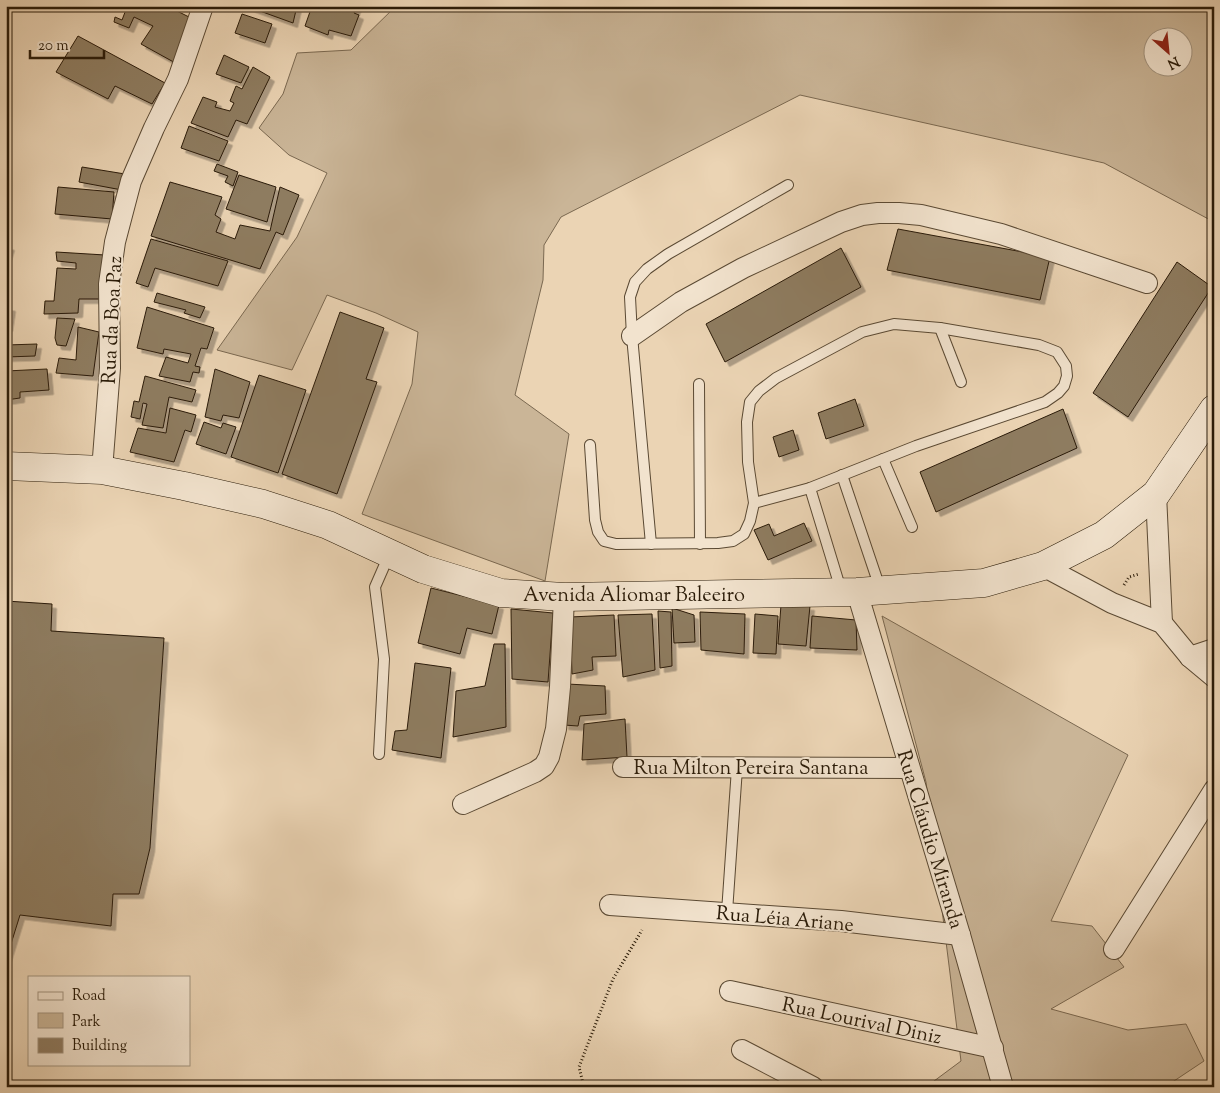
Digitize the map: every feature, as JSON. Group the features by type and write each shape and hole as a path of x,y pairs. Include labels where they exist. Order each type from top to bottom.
{"main road":[{"name":"Avenida Aliomar Baleeiro","path":"6,466 102,470 263,504 328,525 423,569 501,593 564,597 860,592 984,583 1043,566 1104,535 1156,494 1214,409"}],"street":[{"name":"Rua da Boa Paz","path":"102,470 110,368 109,284 115,242 131,181 154,128 178,80 203,6"},
{"path":"632,336 682,302 743,268 841,222 862,215 878,213 899,212 921,215 1001,234 1147,282"},
{"path":"1156,494 1162,622"},
{"path":"1043,566 1112,602 1162,622 1190,657 1214,677"},
{"name":"Rua Cláudio Miranda","path":"860,592 909,768 960,935 1003,1087"},
{"path":"463,804 536,772 544,766 550,757 556,729 560,687 564,597"},
{"path":"1190,657 1214,649"},
{"name":"Rua Milton Pereira Santana","path":"623,767 909,768"},
{"path":"1114,949 1214,790"},
{"name":"Rua Léia Ariane","path":"610,905 841,921 960,935"},
{"name":"Rua Lourival Diniz","path":"730,991 993,1048"},
{"path":"742,1050 813,1087"}],"lane":[{"path":"651,544 632,336 630,296 635,282 647,269 788,184"},
{"path":"590,445 594,512 598,532 604,541 616,544 700,544 733,541 744,534 750,521 754,503 748,462 747,422 750,402 759,391 776,378 862,332 894,324 940,328 1040,345 1057,352 1066,366 1067,376 1064,386 1045,402 916,446 810,488 754,503"},
{"path":"940,328 961,382"},
{"path":"699,384 700,544"},
{"path":"883,459 912,527"},
{"path":"842,476 860,592"},
{"path":"810,488 860,592"},
{"path":"379,754 384,659 375,587 389,554"},
{"path":"727,912 737,768"}],"path":[{"path":"1112,602 1130,577 1160,567"},
{"path":"584,1087 579,1067 613,979 655,908"}],"green space":[{"path":"396,6 1214,6 1214,222 1104,163 800,95 561,217 544,245 543,280 515,395 569,434 545,581 362,514 412,384 418,332 376,313 327,295 292,370 217,350 297,237 327,173 289,155 259,128 283,94 297,53 351,50"},
{"path":"882,616 1128,755 1051,921 1092,926 1124,967 1051,1009 1128,1030 1186,1024 1204,1061 1165,1087 926,1087 961,1061 926,782"}],"building":[{"path":"140,6 167,6 193,19 179,65 141,44 153,26 134,17 129,28 114,22 115,17 122,20 127,7 138,11"},
{"path":"246,6 297,6 293,23"},
{"path":"312,6 357,6 354,13 359,15 351,36 329,30 328,35 305,26"},
{"path":"242,14 272,24 265,43 235,33"},
{"path":"78,36 165,83 152,104 115,86 108,99 56,72"},
{"path":"224,55 249,67 241,83 216,74"},
{"path":"253,67 270,77 247,124 236,120 228,137 191,123 203,97 217,102 215,107 230,111 234,103 230,101 236,86 242,89"},
{"path":"189,126 228,141 219,161 181,148"},
{"path":"217,164 238,172 233,186 225,182 228,176 214,171"},
{"path":"82,167 125,174 122,190 79,182"},
{"path":"239,175 276,187 267,222 226,209"},
{"path":"170,182 222,197 215,215 221,219 216,232 235,239 240,225 270,231 280,187 299,195 283,235 276,232 260,269 151,236"},
{"path":"58,187 114,192 112,219 55,214"},
{"path":"898,229 1050,257 1040,300 887,270"},
{"path":"151,239 228,261 218,286 155,268 148,287 136,283"},
{"path":"6,245 10,246 6,259"},
{"path":"841,248 861,287 725,362 706,324"},
{"path":"56,252 105,255 104,299 79,299 78,313 44,314 45,301 54,301 57,268 76,269 76,263 57,261"},
{"path":"1177,262 1212,287 1128,417 1093,393"},
{"path":"157,293 205,307 200,318 184,313 186,310 154,302"},
{"path":"6,306 11,307 8,327 6,327"},
{"path":"147,307 214,328 207,349 201,348 195,366 200,367 199,373 193,372 190,382 159,376 166,357 188,363 191,354 164,349 163,354 137,348"},
{"path":"340,312 384,328 366,379 377,382 337,494 282,474"},
{"path":"57,318 75,319 66,346 57,345 55,338"},
{"path":"78,327 99,332 93,376 56,373 59,358 76,360"},
{"path":"37,344 35,356 6,357 6,345"},
{"path":"47,369 49,390 20,392 20,398 6,400 6,371"},
{"path":"215,369 250,382 239,418 223,415 221,421 205,417"},
{"path":"259,375 306,390 278,473 231,457"},
{"path":"145,376 196,390 192,402 169,397 163,428 142,425 147,404 143,403 140,419 131,417 134,401 139,402"},
{"path":"855,399 864,426 826,439 818,413"},
{"path":"170,408 196,415 191,432 185,430 174,462 130,452 138,428 166,433"},
{"path":"1063,409 1077,448 936,512 920,472"},
{"path":"204,422 221,428 223,423 236,427 226,454 196,444"},
{"path":"793,430 799,450 779,457 773,437"},
{"path":"804,523 812,541 768,560 754,530 769,524 774,536"},
{"path":"431,588 499,605 492,634 467,628 460,654 418,643"},
{"path":"6,601 52,604 51,631 164,638 150,848 139,894 113,894 111,926 20,915 6,960"},
{"path":"781,605 810,606 806,646 778,644"},
{"path":"672,608 694,615 695,642 674,643"},
{"path":"511,609 553,613 548,682 512,679"},
{"path":"658,611 671,612 672,666 660,668"},
{"path":"700,612 745,614 744,654 701,650"},
{"path":"652,614 655,670 623,677 618,615"},
{"path":"755,614 778,616 776,654 753,653"},
{"path":"614,615 616,656 592,657 593,670 572,674 570,617"},
{"path":"812,616 856,620 857,650 810,648"},
{"path":"494,644 505,644 506,727 453,737 456,691 485,686"},
{"path":"415,663 451,668 441,758 392,750 395,731 407,730"},
{"path":"567,684 605,686 606,714 580,716 578,726 564,725"},
{"path":"625,719 627,757 582,760 584,724"}]}
